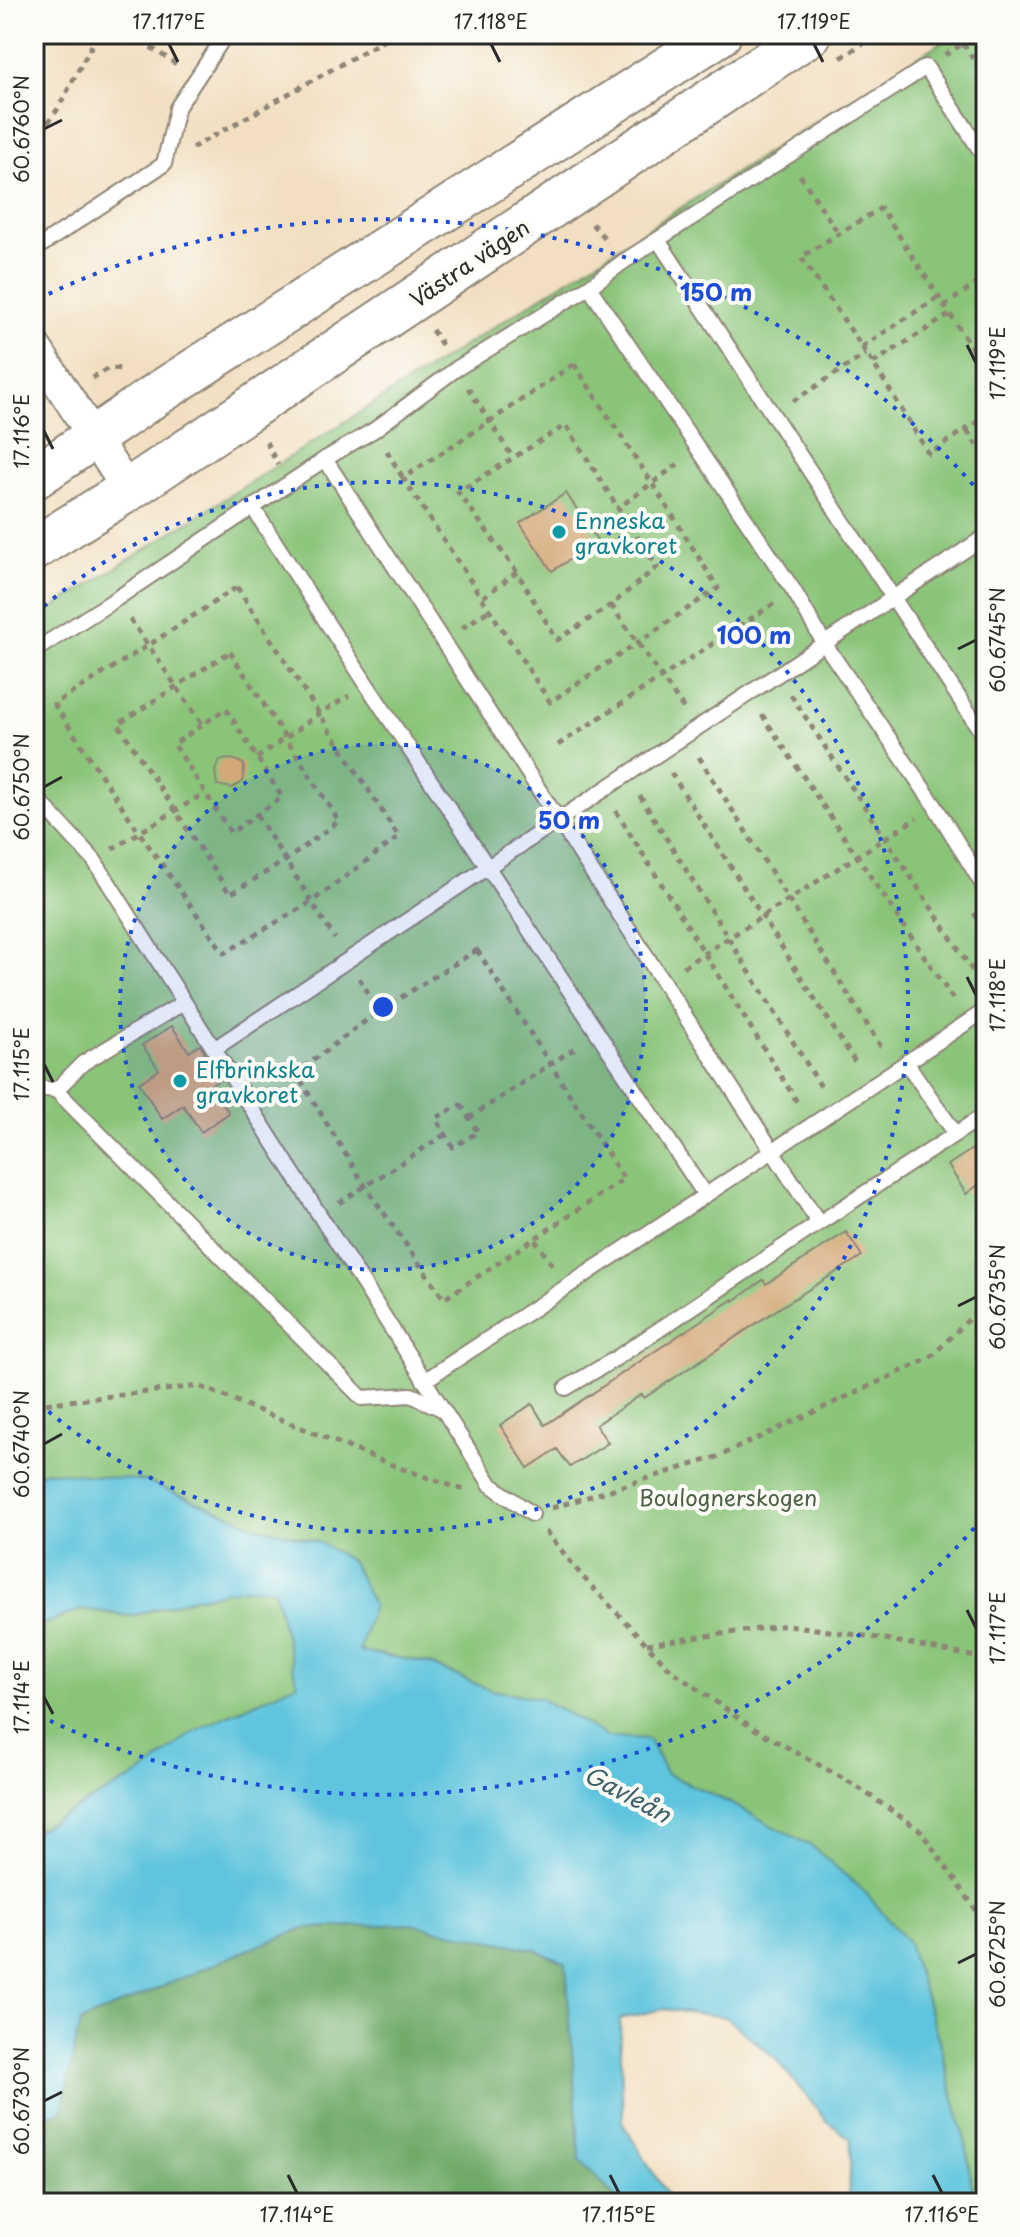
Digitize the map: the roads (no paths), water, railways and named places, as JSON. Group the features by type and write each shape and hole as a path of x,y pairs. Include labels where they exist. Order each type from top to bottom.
{"main road":[{"path":"34,478 94,436 720,34"},
{"name":"Västra vägen","path":"34,549 128,490 810,34"}],"street":[{"path":"34,345 128,490"}],"lane":[{"path":"34,250 164,164 177,108 226,34"},
{"path":"34,651 374,430 456,369 589,287 926,67 986,159"},
{"path":"658,240 986,739"},
{"path":"589,287 794,591 824,643 935,806 986,890"},
{"path":"325,459 819,1223"},
{"path":"253,508 705,1195"},
{"path":"214,1049 986,536"},
{"path":"34,795 94,860 491,1485 532,1514"},
{"path":"56,1090 83,1063 183,1003"},
{"path":"424,1381 986,1010"},
{"path":"901,1066 955,1133"},
{"path":"34,1088 56,1090 362,1398 411,1395 440,1408"},
{"path":"566,1388 615,1359 986,1114"}],"water":[{"name":"Gavleån","path":"45,1471 145,1481 259,1527 319,1542 352,1562 373,1605 359,1651 427,1663 490,1690 540,1698 608,1737 648,1739 667,1774 813,1847 866,1893 908,1943 939,2041 966,2145 974,2203 849,2203 851,2139 827,2121 774,2057 726,2017 662,2009 620,2019 623,2124 672,2203 621,2203 580,2160 566,1964 537,1950 411,1924 304,1928 80,2022 62,2112 34,2118 34,1831 144,1772 194,1731 297,1684 274,1589 244,1588 131,1616 83,1609 34,1628 34,1476"}],"place":[{"name":"Enneska gravkoret","path":"559,532"},
{"name":"Elfbrinkska gravkoret","path":"180,1081"}],"park label":[{"name":"Boulognerskogen","path":"728,1496"}]}
